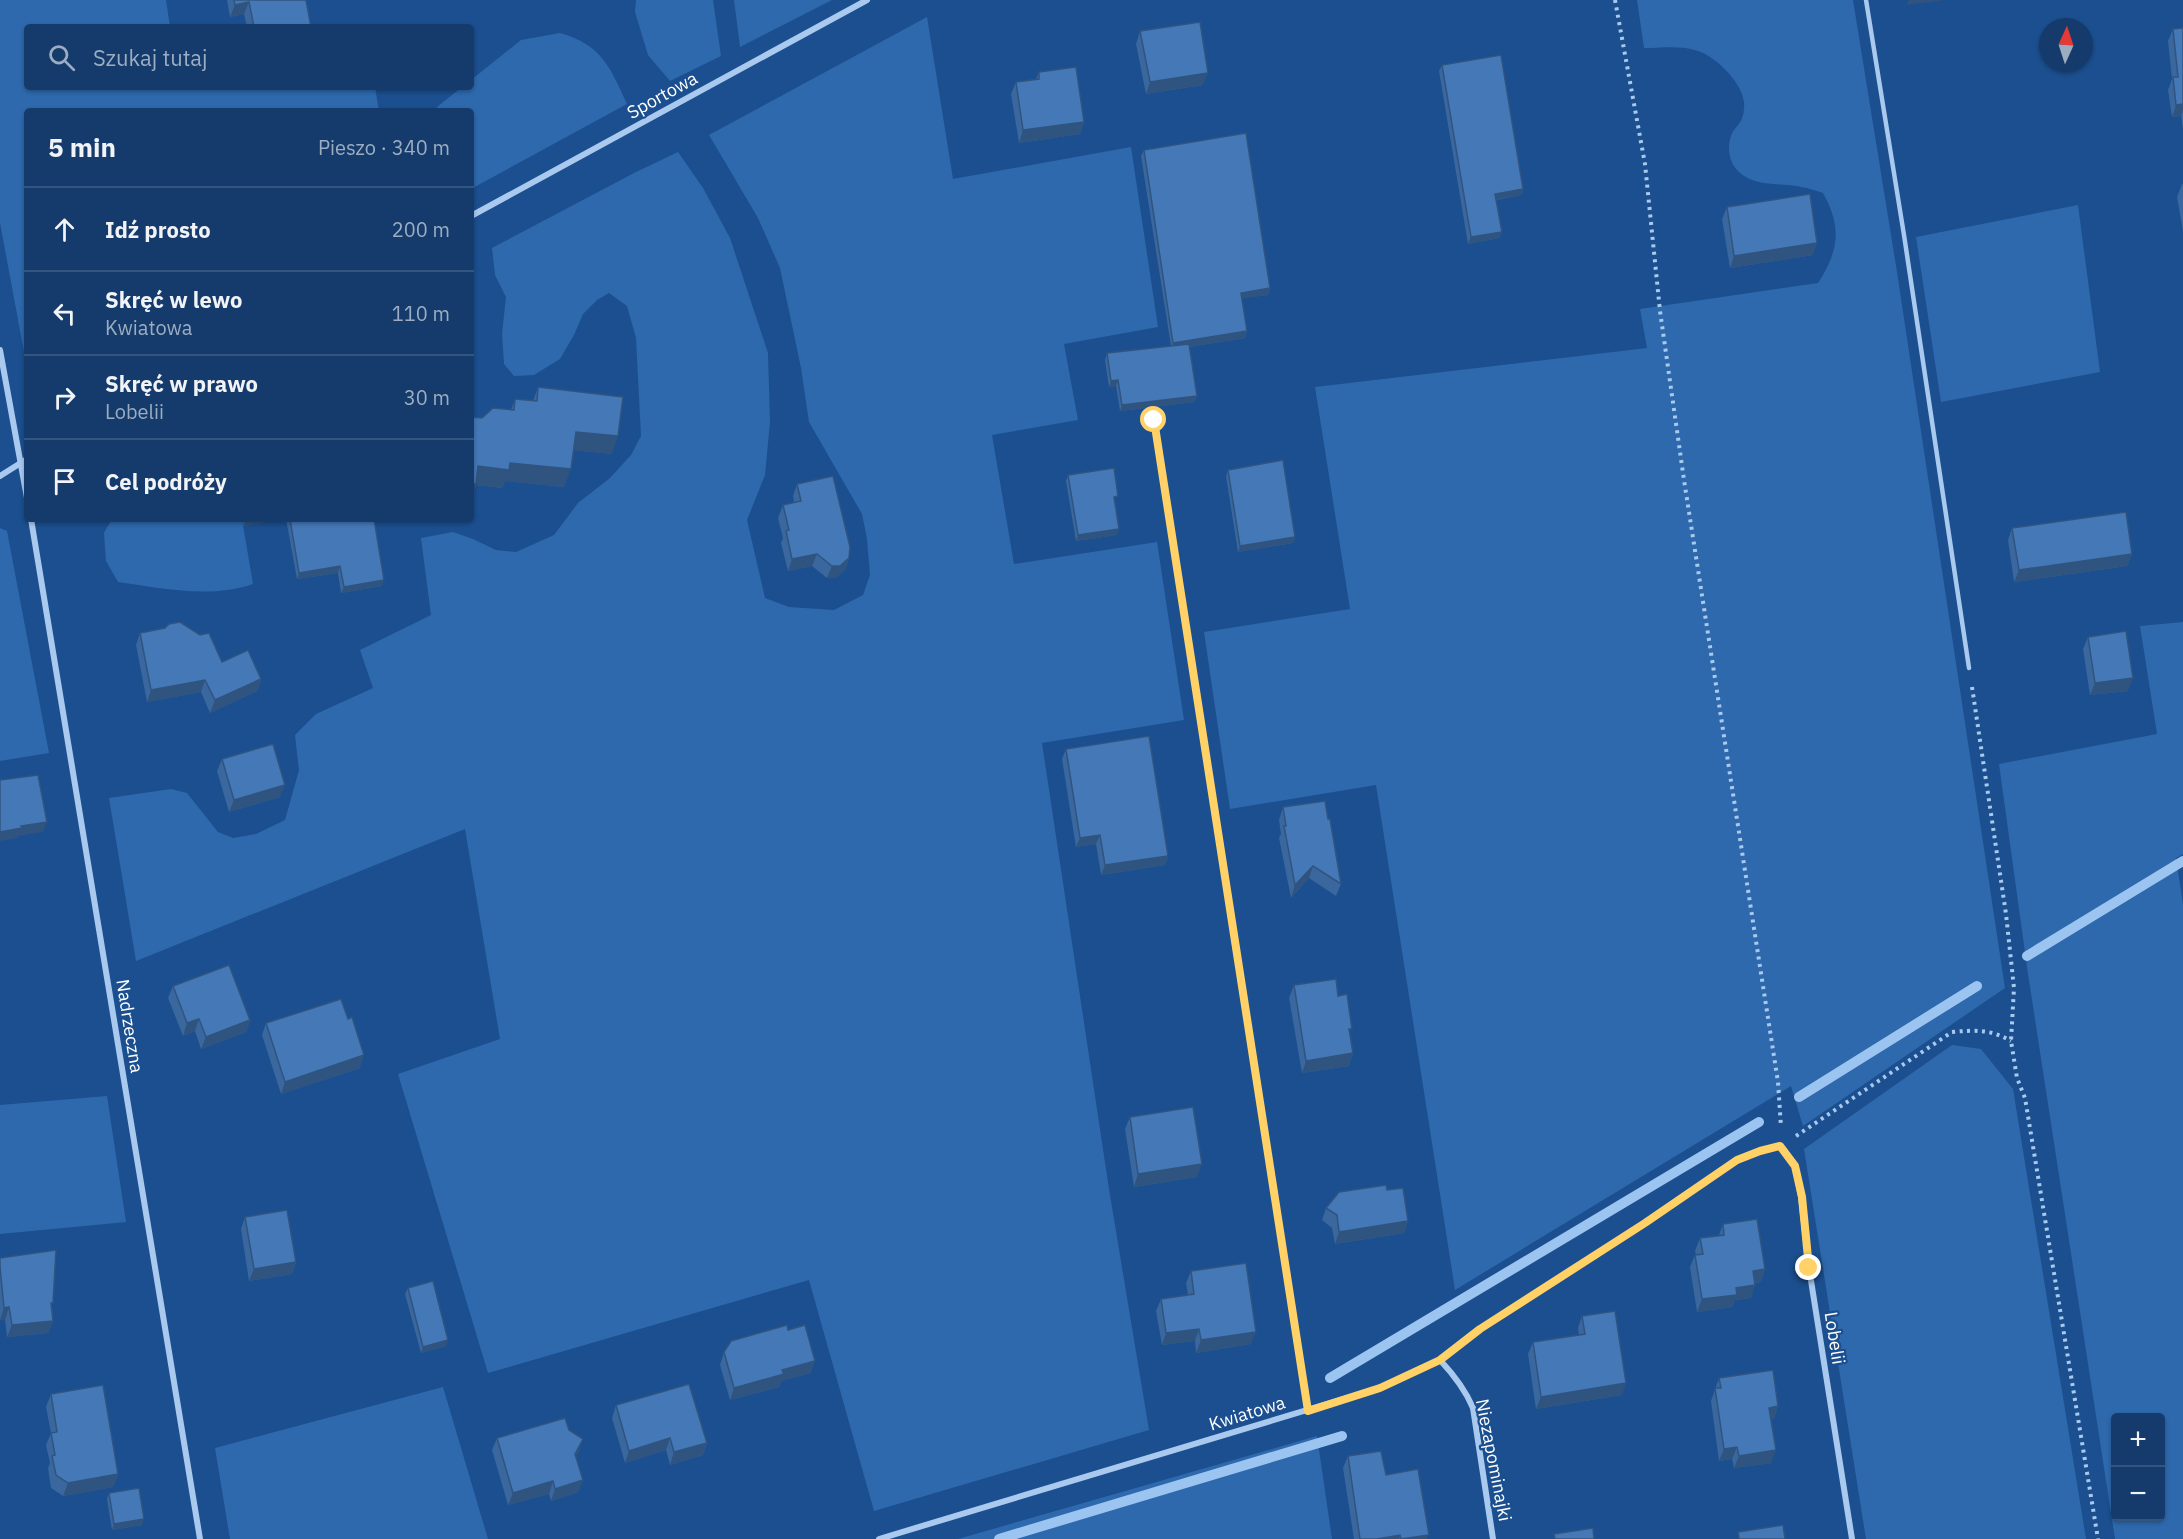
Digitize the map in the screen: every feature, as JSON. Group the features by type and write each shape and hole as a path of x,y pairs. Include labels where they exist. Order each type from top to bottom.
{"street":[{"name":"Sportowa","path":"474,214 867,0"},
{"path":"0,350 24,461 0,476"},
{"path":"1154,420 1308,1411"},
{"name":"Nadrzeczna","path":"31,522 200,1539"},
{"name":"Kwiatowa","path":"879,1539 1380,1388 1440,1360 1480,1329 1645,1223 1737,1160 1780,1146"},
{"name":"Lobelii","path":"1780,1146 1795,1166 1802,1197 1811,1280 1852,1539"},
{"name":"Niezapominajki","path":"1440,1360 1461,1386 1473,1408 1493,1539"}],"lane":[{"path":"1866,0 1969,668"}],"path":[{"path":"1615,0 1645,164 1660,311 1684,480 1778,1082 1781,1114 1780,1146"},
{"path":"1969,668 2006,914 2014,988 2011,1041 2017,1078 2025,1098 2098,1539"},
{"path":"1780,1146 1952,1032 1997,1033 2011,1041"}],"shaded area":[{"path":"0,0 166,0 170,24 24,24 24,90 376,90 378,108 24,108 24,352 0,223"},
{"path":"636,0 713,0 721,56 670,81 648,55 635,12"},
{"path":"734,0 832,0 740,47"},
{"path":"1637,0 1853,0 1897,272 2005,988 1803,1126 1791,1086 1455,1290 1376,785 1230,809 1204,632 1350,609 1315,387 1647,348 1640,309 1818,283 1830,260 1836,239 1833,217 1823,193 1804,187 1751,180 1737,170 1731,158 1729,145 1731,136 1742,118 1744,100 1736,82 1714,59 1698,51 1678,47 1644,48"},
{"path":"927,17 953,179 1131,147 1158,327 1064,344 1078,420 992,435 1014,564 1157,542 1184,720 1042,743 1109,1189 1149,1430 874,1511 809,1280 488,1373 398,1074 500,1039 465,829 136,961 109,798 171,789 187,793 218,832 233,838 256,834 285,820 299,770 295,735 316,714 373,688 360,650 431,615 421,538 453,532 496,550 516,552 554,535 578,503 610,478 631,455 641,436 636,338 627,306 609,293 597,300 583,314 560,359 534,375 514,376 504,364 502,334 506,297 495,275 492,248 678,152 703,188 730,238 768,353 770,422 765,475 747,520 765,598 789,607 834,610 863,595 870,575 862,514 809,422 801,368 780,268 758,218 709,135"},
{"path":"560,33 586,44 603,59 627,104 474,187 474,108 437,107 458,90 474,90 474,78 521,40"},
{"path":"2078,205 2100,372 1941,402 1916,237"},
{"path":"110,522 243,522 253,584 203,592 118,582 106,561 104,533"},
{"path":"0,528 7,531 49,753 0,761"},
{"path":"2183,622 2183,854 2176,858 2183,904 2183,1539 2115,1539 2112,1521 2165,1521 2165,1413 2111,1413 2111,1513 2028,974 1999,764 2157,734 2140,626"},
{"path":"1952,1045 1981,1049 2013,1089 2086,1539 1866,1539 1804,1149"},
{"path":"107,1096 126,1222 0,1234 0,1105"},
{"path":"443,1387 488,1539 230,1539 215,1448"},
{"path":"1317,1436 1332,1539 958,1539"}],"building":[{"path":"234,0 306,0 310,24 253,24 249,2 235,5"},
{"path":"1200,22 1208,73 1150,82 1140,31"},
{"path":"2183,28 2183,104 2176,105 2173,77 2178,77 2173,29"},
{"path":"1501,55 1523,189 1495,194 1502,232 1471,237 1442,65"},
{"path":"1076,67 1084,122 1023,130 1016,82 1039,79 1039,72"},
{"path":"1246,133 1270,288 1241,293 1247,331 1173,343 1144,150"},
{"path":"1810,194 1817,243 1734,256 1727,207"},
{"path":"1189,344 1197,396 1122,405 1118,380 1111,381 1107,353"},
{"path":"538,387 623,397 618,436 576,432 571,469 510,463 509,470 478,466 476,484 474,484 474,417 482,418 493,408 514,410 515,399 537,401"},
{"path":"1283,460 1295,537 1240,546 1228,470"},
{"path":"1114,468 1118,496 1114,497 1119,529 1078,535 1068,475"},
{"path":"833,476 850,547 849,558 840,566 832,566 817,554 792,559 786,531 789,530 783,505 801,501 797,484"},
{"path":"2126,512 2132,554 2019,570 2012,528"},
{"path":"290,522 374,522 384,580 344,587 340,566 299,573"},
{"path":"180,622 200,635 209,633 222,662 248,650 261,679 215,700 205,680 151,690 140,633 165,628 169,624"},
{"path":"2126,631 2133,678 2095,683 2088,637"},
{"path":"1149,736 1168,856 1105,865 1100,835 1080,838 1066,749"},
{"path":"273,744 285,785 234,800 222,759"},
{"path":"38,775 47,822 0,832 0,780"},
{"path":"1325,801 1341,884 1313,866 1295,885 1284,826 1286,826 1283,807"},
{"path":"229,965 250,1020 206,1037 199,1019 187,1023 173,986"},
{"path":"1336,979 1338,996 1347,994 1353,1053 1306,1061 1294,985"},
{"path":"341,999 348,1019 352,1017 364,1055 285,1082 266,1023"},
{"path":"1193,1107 1202,1164 1138,1174 1130,1117"},
{"path":"1386,1185 1387,1190 1403,1188 1408,1221 1339,1232 1337,1215 1326,1208 1339,1192"},
{"path":"287,1210 296,1262 254,1269 245,1217"},
{"path":"1757,1219 1765,1269 1753,1271 1755,1285 1736,1288 1737,1295 1702,1299 1695,1255 1703,1254 1700,1238 1724,1235 1723,1224"},
{"path":"56,1250 53,1303 51,1303 53,1321 12,1325 9,1307 4,1308 0,1258"},
{"path":"1246,1263 1256,1332 1201,1340 1199,1329 1166,1333 1161,1299 1194,1294 1191,1271"},
{"path":"433,1281 448,1340 423,1347 408,1288"},
{"path":"1615,1311 1626,1383 1541,1397 1533,1342 1585,1334 1582,1316"},
{"path":"787,1325 788,1330 805,1325 815,1361 782,1370 784,1374 734,1388 724,1352 731,1341"},
{"path":"1773,1370 1778,1406 1769,1408 1776,1450 1739,1456 1737,1447 1724,1449 1715,1388 1721,1388 1719,1378"},
{"path":"689,1384 707,1443 674,1452 670,1438 629,1451 616,1405"},
{"path":"103,1385 118,1474 68,1483 56,1475 52,1456 55,1455 51,1433 57,1432 51,1394"},
{"path":"565,1418 569,1430 583,1439 575,1454 583,1480 555,1489 553,1481 513,1493 497,1438"},
{"path":"1381,1451 1386,1475 1418,1469 1429,1535 1401,1539 1400,1535 1360,1539 1348,1456"},
{"path":"139,1488 144,1519 114,1524 109,1493"},
{"path":"1783,1525 1785,1539 1739,1539 1738,1532"},
{"path":"1593,1528 1594,1539 1555,1539 1554,1534"}],"waterway":[{"path":"2027,956 2183,861"},
{"path":"1799,1097 1977,986"},
{"path":"1330,1378 1759,1122"},
{"path":"999,1539 1342,1436"}],"route":[{"path":"1154,420 1308,1411 1380,1388 1440,1360 1480,1329 1645,1223 1737,1160 1760,1151 1780,1146 1795,1166 1802,1197 1809,1268"}]}
